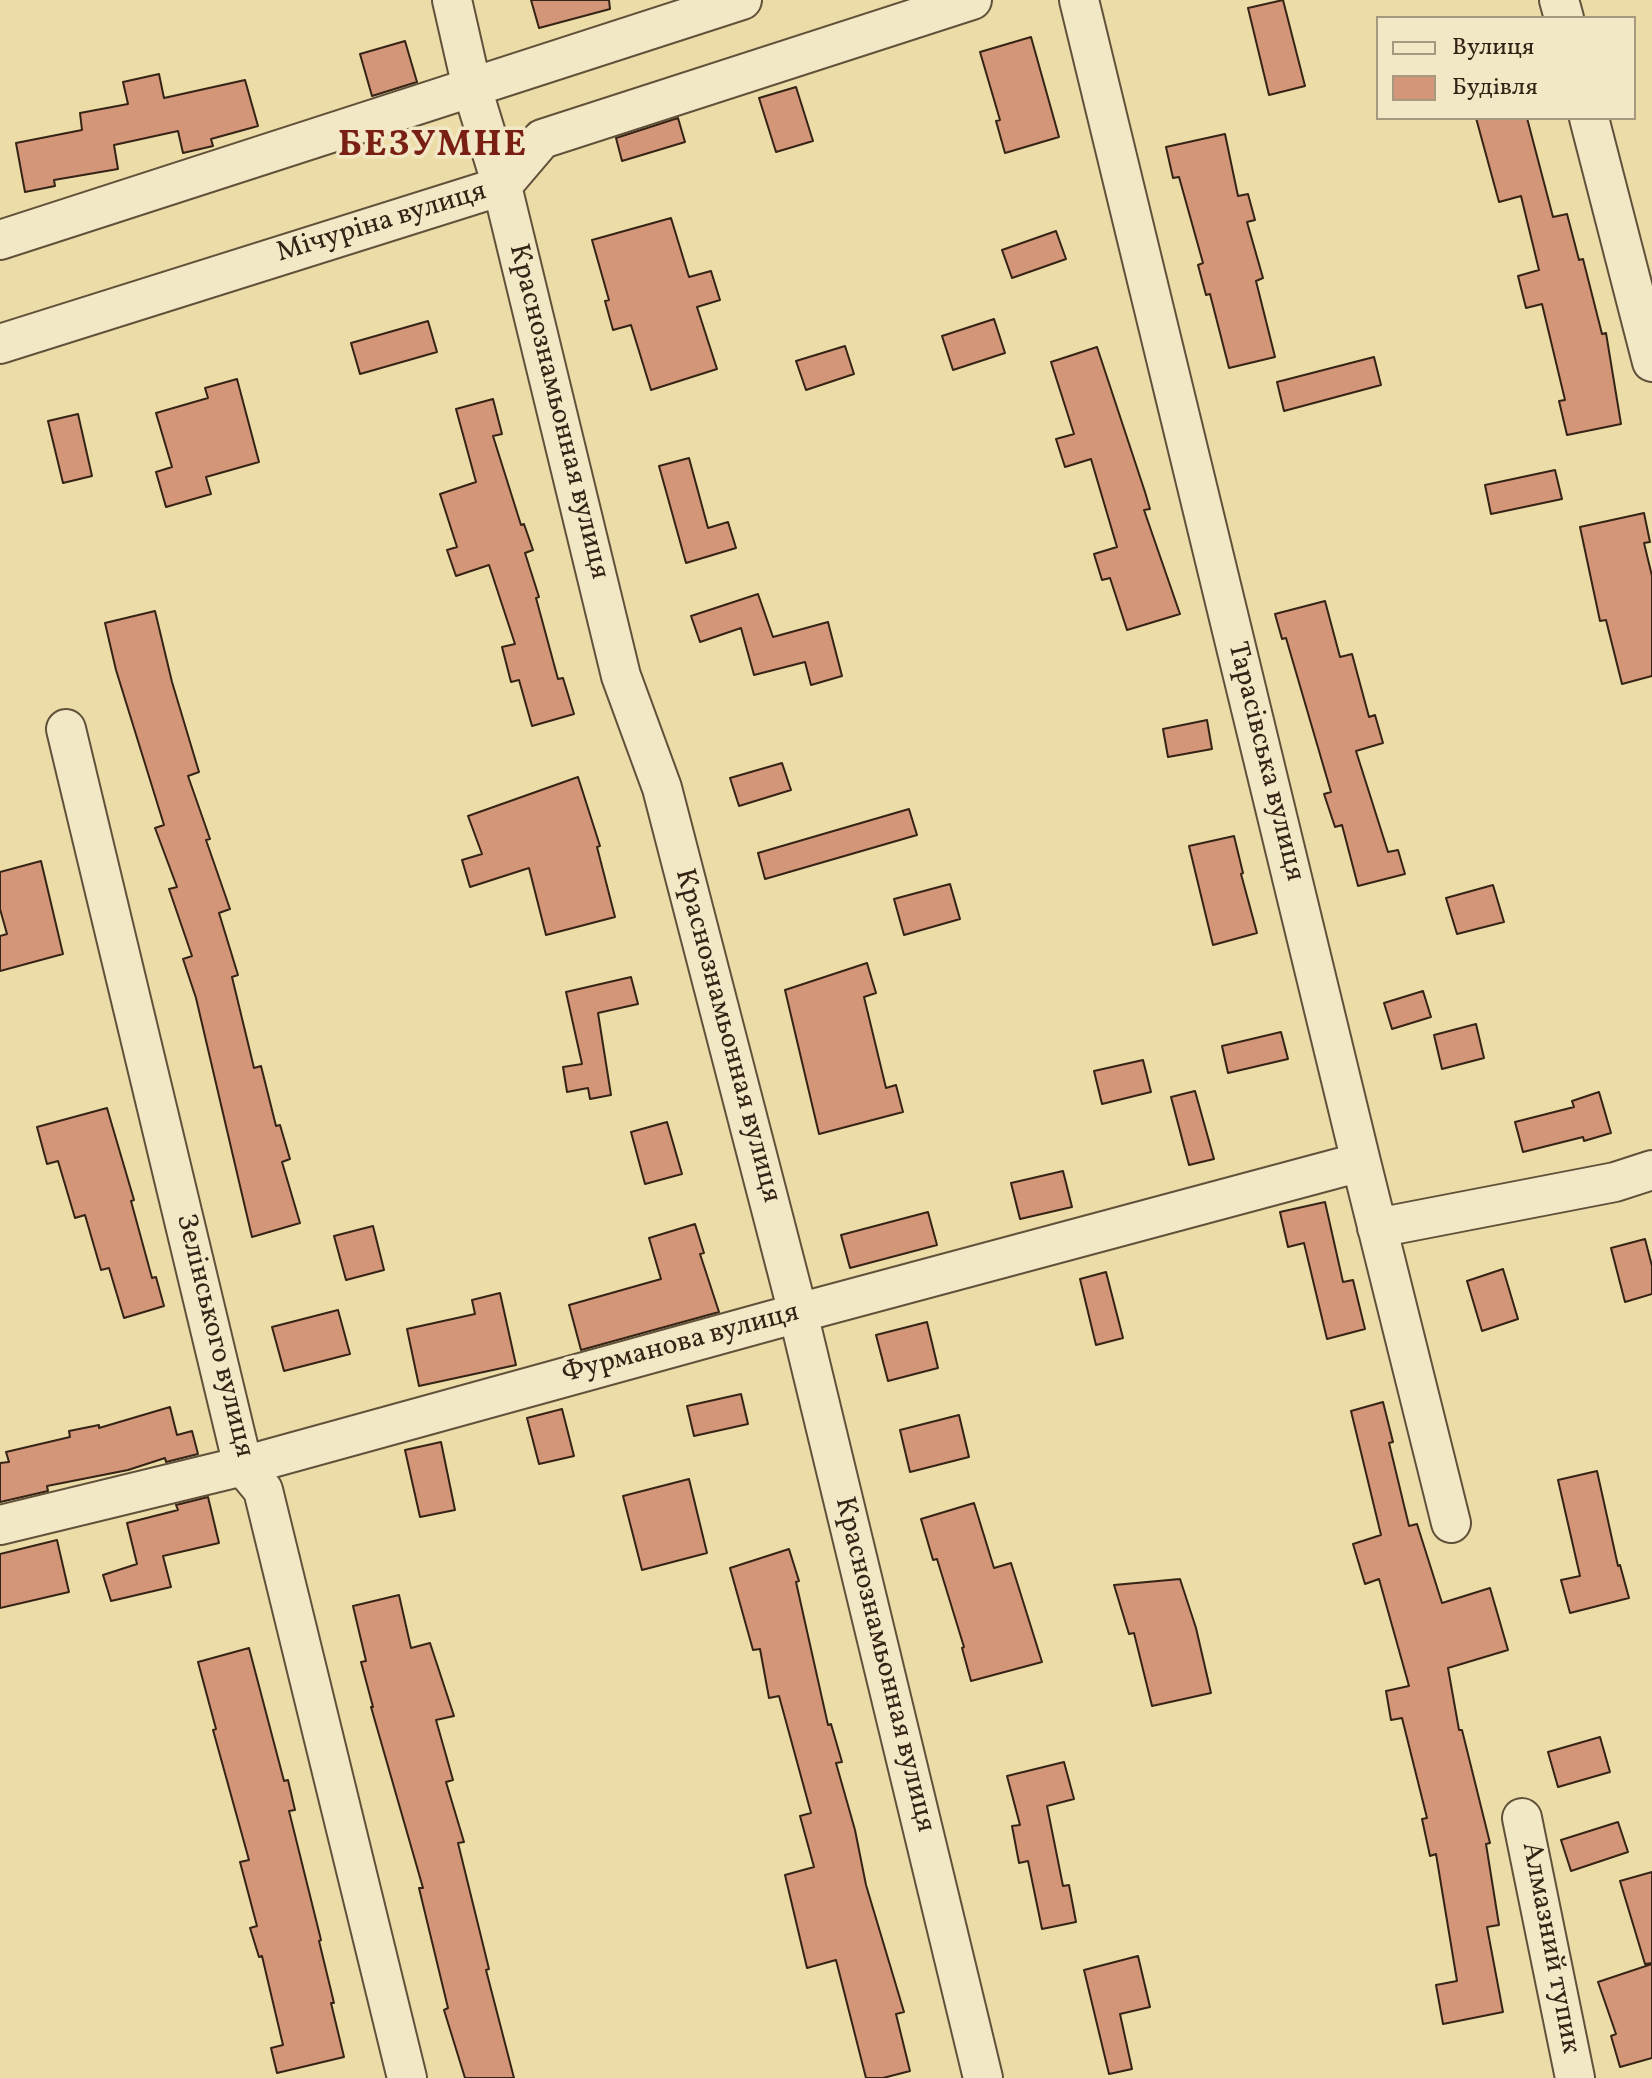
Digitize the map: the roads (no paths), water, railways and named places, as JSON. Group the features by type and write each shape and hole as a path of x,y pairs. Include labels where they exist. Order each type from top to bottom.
{"street":[{"name":"Краснознамьонная вулиця","path":"452,0 472,88 502,186 621,676 662,788 798,1313 983,2078"},
{"path":"0,240 742,0"},
{"name":"Мічуріна вулиця","path":"0,344 502,186 542,139 972,0"},
{"name":"Тарасівська вулиця","path":"1079,0 1451,1523"},
{"path":"1590,120 1652,362"},
{"name":"Зелінського вулиця","path":"66,729 243,1466 263,1490 407,2078"},
{"name":"Фурманова вулиця","path":"0,1525 243,1466 1361,1162"},
{"path":"1377,1228 1615,1182 1652,1170"},
{"name":"Алмазний тупик","path":"1522,1818 1575,2078"}],"district":[{"name":"БЕЗУМНЕ","path":"433,148"}]}
